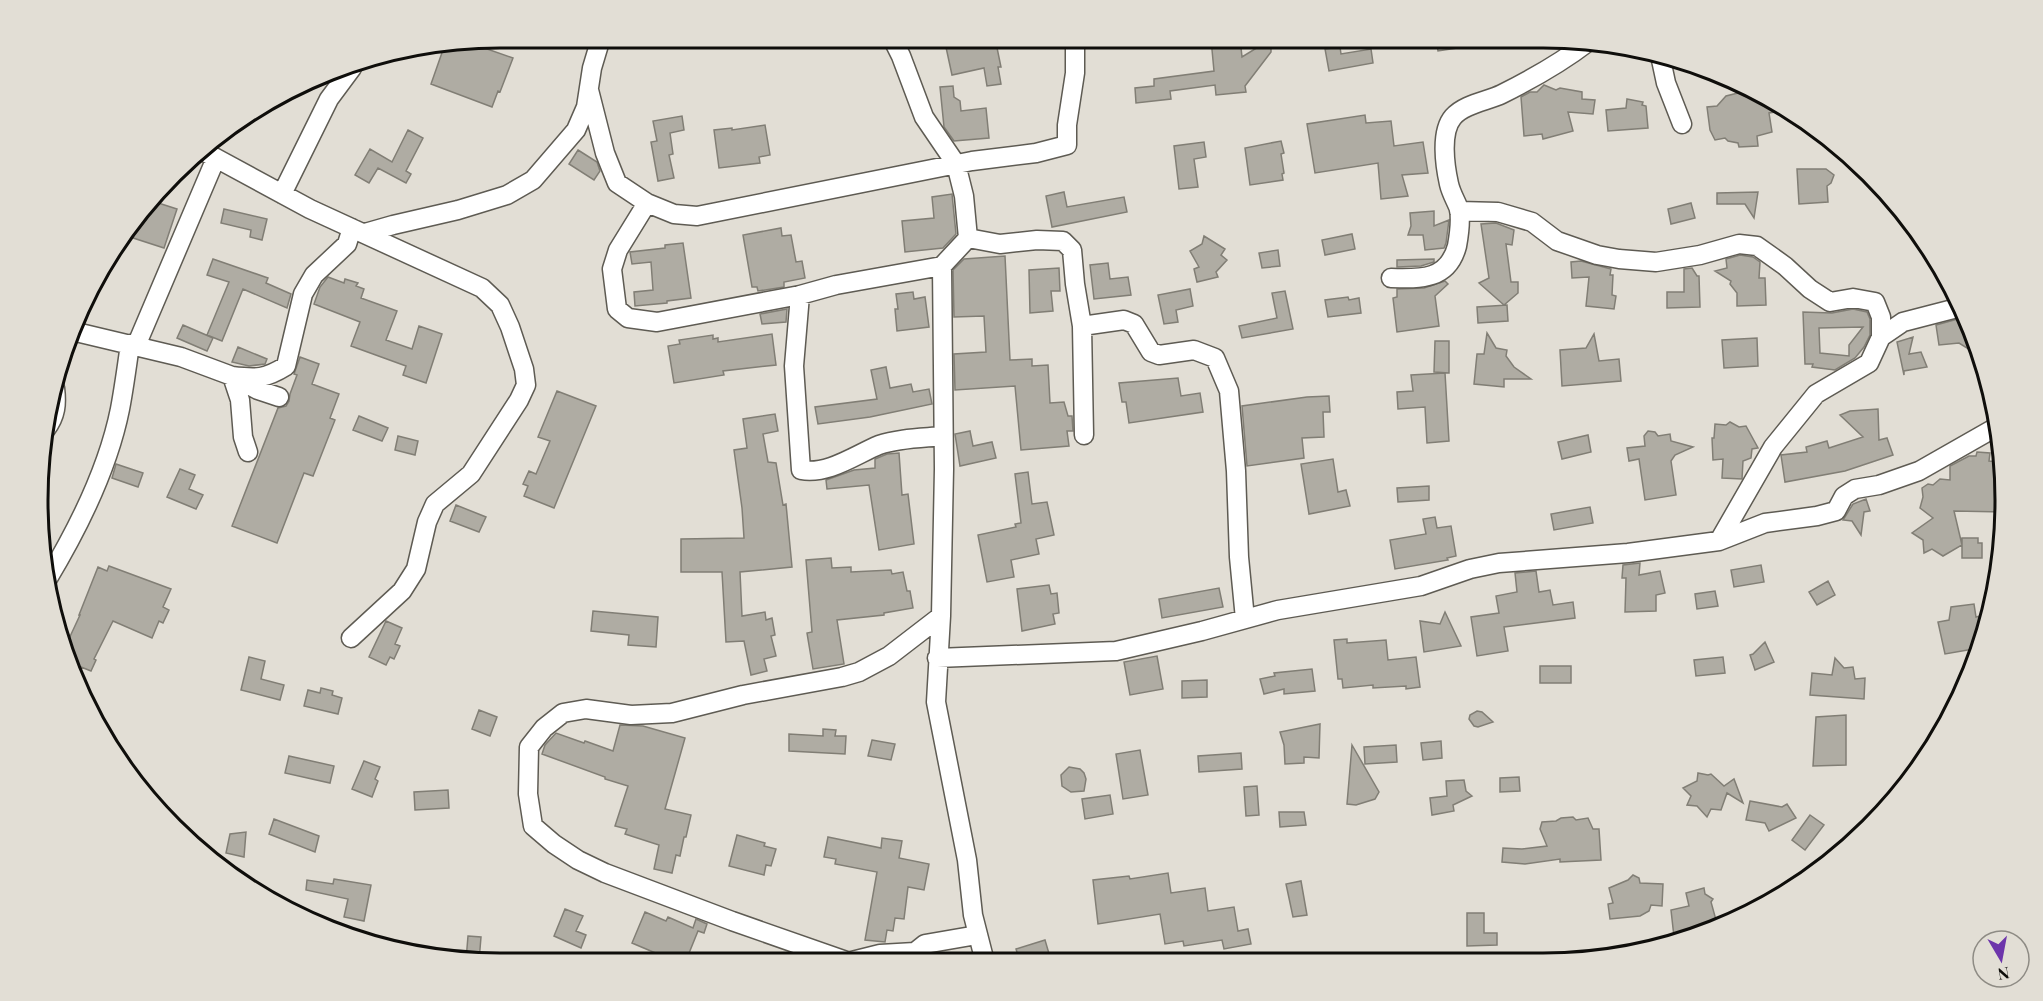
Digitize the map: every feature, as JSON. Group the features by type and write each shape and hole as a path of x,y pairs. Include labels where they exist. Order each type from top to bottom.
{"street":[{"path":"232,376 257,379 271,375 286,366 303,294 314,275 347,244 358,230 458,210 507,195 533,180 576,130 586,107 592,68 598,48"},
{"path":"647,203 618,250 612,269 616,309 628,318 657,322 800,295 836,285 942,267 968,238 964,196 956,164 924,117 897,48"},
{"path":"590,90 605,153 617,183 647,203 675,214 697,216 956,164 1036,153 1067,145 1067,125 1075,73 1075,48"},
{"path":"1391,278 1415,279 1431,276 1446,268 1455,250 1459,237 1459,211 1449,183 1444,148 1449,124 1454,116 1502,94 1564,60 1578,50"},
{"path":"1662,64 1666,84 1682,124"},
{"path":"282,194 329,99 347,75"},
{"path":"209,155 282,194 482,288 500,305 524,369 526,385 519,400 471,474 435,504 427,522 416,569 402,591 351,638"},
{"path":"54,569 67,548 100,477 120,410 133,345 207,156"},
{"path":"1459,211 1498,212 1532,222 1557,241 1597,255 1619,259 1664,261 1700,255 1739,244 1757,246 1785,266 1810,289 1830,302 1853,298 1875,302 1881,317 1881,337 1869,363 1816,394 1773,447 1719,541"},
{"path":"968,238 1000,244 1037,240 1063,241 1072,250 1082,326 1084,435"},
{"path":"942,267 944,436 941,616 936,702 967,860 977,935 982,953"},
{"path":"800,295 794,366 801,470 812,472 878,446 897,441 944,436"},
{"path":"1881,337 1903,322 1952,309"},
{"path":"1082,326 1124,320 1134,324 1151,352 1159,355 1194,350 1215,358 1229,391 1245,619"},
{"path":"80,333 181,357 279,397"},
{"path":"232,376 240,400 243,437 248,452"},
{"path":"937,658 1116,651 1278,610 1421,586 1470,569 1499,563 1628,553 1719,541 1765,524 1836,511 1844,496 1855,489 1879,485 1919,471 1989,431"},
{"path":"823,953 634,885 578,860 562,850 533,826 528,794 529,747 544,728 562,713 586,709 631,715 672,713 743,694 859,672 890,656 941,616"},
{"path":"898,953 915,952 925,944 977,935"}],"building":[{"path":"486,48 513,58 492,107 431,84 442,52"},
{"path":"946,48 997,48 1001,67 998,67 1001,84 987,86 984,68 952,75"},
{"path":"1212,48 1241,48 1242,57 1257,48 1271,48 1271,52 1245,86 1246,92 1216,95 1215,85 1170,91 1171,99 1136,103 1135,88 1154,86 1154,79 1214,71"},
{"path":"1340,48 1341,54 1371,49 1373,63 1329,71 1325,49"},
{"path":"1438,48 1458,48 1438,51"},
{"path":"1544,85 1556,90 1560,88 1582,92 1582,99 1595,100 1593,114 1568,112 1573,131 1543,139 1542,134 1524,136 1521,97 1530,92 1537,92"},
{"path":"953,86 954,97 960,101 961,111 986,108 989,138 954,141 944,127 940,87"},
{"path":"1739,93 1774,112 1769,113 1772,132 1757,136 1758,146 1739,147 1738,143 1725,138 1715,140 1710,130 1707,107 1717,106 1726,96"},
{"path":"1627,99 1643,102 1642,105 1646,106 1648,128 1608,131 1606,110 1626,108"},
{"path":"1365,115 1366,123 1391,121 1394,146 1423,142 1428,173 1402,175 1408,196 1381,199 1378,163 1315,173 1307,124"},
{"path":"682,116 684,130 670,133 673,154 669,155 674,178 658,181 651,142 657,141 653,121"},
{"path":"765,125 770,155 759,157 760,163 719,168 714,130"},
{"path":"408,130 423,138 406,171 411,174 406,183 378,168 369,183 355,175 370,149 392,162"},
{"path":"1281,141 1284,153 1281,154 1283,180 1250,185 1245,148"},
{"path":"1204,142 1206,157 1194,159 1198,187 1179,189 1174,146"},
{"path":"578,150 597,162 600,171 594,180 569,164"},
{"path":"1797,169 1826,169 1834,175 1827,186 1828,202 1799,204"},
{"path":"1064,192 1067,207 1124,197 1127,212 1052,227 1046,196"},
{"path":"1758,192 1754,218 1745,204 1717,204 1717,193"},
{"path":"952,194 956,234 943,248 905,252 902,221 934,218 932,197"},
{"path":"159,203 177,209 164,248 132,238"},
{"path":"1691,203 1695,218 1671,224 1668,209"},
{"path":"224,209 267,219 262,240 250,237 251,230 221,223"},
{"path":"1434,211 1434,226 1449,220 1446,243 1444,248 1425,250 1423,235 1408,235 1411,226 1410,213"},
{"path":"1496,223 1514,230 1512,245 1506,244 1511,282 1518,282 1518,293 1504,305 1479,283 1489,278 1481,224"},
{"path":"781,228 782,236 791,235 796,262 802,261 805,278 784,282 784,287 758,291 757,287 752,287 743,235"},
{"path":"1352,234 1355,249 1325,255 1322,240"},
{"path":"1204,236 1225,249 1221,255 1227,260 1216,272 1218,277 1197,282 1194,269 1199,267 1190,251 1202,244"},
{"path":"683,243 691,298 635,306 634,292 653,290 651,262 632,264 630,252 665,248 665,245"},
{"path":"1278,250 1280,266 1262,268 1259,253"},
{"path":"1740,255 1753,257 1760,262 1759,278 1765,278 1766,305 1737,306 1737,293 1730,284 1731,281 1715,271 1727,268 1726,259"},
{"path":"1005,256 1010,360 1032,359 1032,366 1048,365 1050,403 1064,402 1068,416 1072,416 1073,431 1067,431 1069,446 1021,450 1015,386 955,390 954,354 986,352 984,316 954,317 953,270 964,259"},
{"path":"213,259 268,278 266,283 291,294 287,308 243,289 222,341 207,335 229,282 207,275"},
{"path":"1434,259 1434,262 1421,266 1397,267 1397,260"},
{"path":"1581,261 1611,269 1612,295 1616,296 1614,309 1586,306 1589,277 1572,278 1571,262"},
{"path":"1108,263 1110,279 1128,277 1131,295 1094,299 1090,265"},
{"path":"1059,268 1060,291 1051,291 1053,311 1030,313 1029,270"},
{"path":"1692,268 1699,276 1700,307 1667,308 1667,292 1684,292 1684,269"},
{"path":"328,277 344,283 345,279 358,283 356,286 364,289 361,298 397,311 386,340 412,349 419,326 442,334 426,383 403,375 406,366 351,346 360,322 314,304 320,287"},
{"path":"1445,281 1448,284 1435,296 1439,326 1397,332 1393,298 1397,297 1397,289 1424,288"},
{"path":"1190,289 1193,306 1176,310 1178,322 1164,324 1158,295"},
{"path":"1285,291 1293,329 1242,338 1239,326 1277,318 1272,293"},
{"path":"913,292 914,299 925,297 929,327 897,331 896,294"},
{"path":"1348,297 1349,300 1359,298 1361,313 1328,317 1325,300"},
{"path":"1507,305 1508,321 1478,323 1477,307"},
{"path":"787,309 786,322 762,324 760,314"},
{"path":"1853,309 1867,312 1870,319 1870,335 1864,347 1855,358 1835,370 1805,364 1803,312 1832,313","holes":["1863,327 1849,345 1849,356 1820,353 1819,328"]},
{"path":"1957,319 1969,349 1959,343 1939,345 1936,325"},
{"path":"183,325 213,338 207,351 177,338"},
{"path":"1487,333 1496,348 1507,350 1506,356 1514,367 1531,379 1504,379 1504,387 1474,384 1477,354 1484,354"},
{"path":"772,334 776,365 723,371 724,375 674,383 668,346 680,344 679,340 713,335 713,339 718,338 718,342"},
{"path":"1594,334 1599,361 1619,359 1621,381 1562,386 1560,350 1586,348"},
{"path":"1913,337 1909,354 1921,352 1927,367 1904,371 1904,375 1897,342"},
{"path":"1757,338 1758,366 1724,368 1722,340"},
{"path":"1435,341 1449,341 1449,373 1434,372"},
{"path":"238,347 267,359 265,364 249,366 232,362"},
{"path":"300,357 319,364 312,384 339,394 330,418 335,420 313,476 304,473 277,543 232,526 278,408 286,406 289,401"},
{"path":"886,367 890,388 911,384 913,392 929,389 932,404 870,417 818,424 815,407 877,399 871,370"},
{"path":"1445,373 1449,441 1427,443 1425,407 1398,409 1397,392 1413,391 1411,375"},
{"path":"1178,378 1181,396 1200,393 1203,412 1129,423 1126,402 1122,402 1119,383"},
{"path":"557,391 596,406 554,508 524,496 528,486 523,484 529,471 536,474 550,441 538,437"},
{"path":"1329,396 1330,412 1323,412 1324,437 1302,438 1304,458 1247,466 1242,406"},
{"path":"1878,409 1879,440 1887,438 1893,455 1845,471 1785,482 1781,455 1807,452 1806,447 1827,441 1829,448 1863,437 1840,415 1850,411"},
{"path":"775,414 778,431 763,434 768,462 776,463 783,505 786,504 792,567 740,572 742,616 765,612 766,620 772,618 775,635 771,636 776,656 764,659 767,671 751,675 744,641 726,642 722,572 681,572 681,539 744,538 734,450 747,448 743,419"},
{"path":"359,416 388,428 382,441 353,430"},
{"path":"1730,422 1739,427 1746,426 1758,448 1752,449 1751,458 1743,461 1742,479 1722,478 1723,459 1713,460 1712,438 1714,438 1715,424 1726,425"},
{"path":"970,431 973,446 992,442 996,458 960,466 955,434"},
{"path":"1648,431 1655,432 1658,436 1670,434 1671,441 1693,447 1675,455 1671,461 1676,495 1645,500 1639,459 1629,461 1627,448 1645,446 1644,436"},
{"path":"1588,435 1591,452 1562,459 1558,442"},
{"path":"398,436 418,441 415,455 395,450"},
{"path":"1977,452 1990,453 1989,461 1993,461 1995,512 1954,511 1962,545 1943,556 1932,549 1924,553 1923,540 1912,533 1933,518 1920,508 1923,497 1922,488 1928,484 1933,485 1940,479 1950,480 1950,466 1969,456 1976,456"},
{"path":"899,453 902,495 908,494 914,544 879,550 869,485 827,489 826,480 854,470 875,468 875,459 887,454"},
{"path":"1333,459 1338,492 1346,490 1350,506 1309,514 1301,464"},
{"path":"116,464 143,473 138,487 112,478"},
{"path":"180,469 195,475 189,489 203,495 196,509 167,497"},
{"path":"1028,472 1032,504 1047,502 1054,535 1036,539 1039,554 1011,560 1014,577 987,582 978,535 1016,527 1015,524 1021,523 1015,474"},
{"path":"1429,486 1429,500 1398,502 1397,488"},
{"path":"1866,499 1870,511 1864,512 1861,535 1852,521 1843,520 1853,504"},
{"path":"456,505 486,517 479,532 450,521"},
{"path":"1590,507 1593,523 1554,530 1551,514"},
{"path":"1435,517 1437,528 1451,526 1456,556 1447,558 1448,560 1395,569 1390,540 1426,534 1423,519"},
{"path":"1962,538 1978,538 1978,543 1982,543 1982,558 1962,558"},
{"path":"831,558 832,568 851,567 851,572 891,570 892,574 903,572 913,608 884,613 884,615 837,620 844,664 813,669 807,633 812,632 806,560"},
{"path":"1640,563 1639,575 1660,571 1665,593 1656,595 1656,611 1625,612 1626,578 1622,578 1623,565"},
{"path":"1761,565 1764,582 1734,587 1731,570"},
{"path":"109,566 171,589 163,607 169,610 163,623 159,621 152,638 113,621 94,659 96,660 91,671 81,667 80,669 69,638 98,567 107,571"},
{"path":"1536,571 1539,592 1550,590 1553,605 1573,602 1575,618 1504,627 1508,651 1477,656 1471,617 1499,613 1496,596 1517,592 1515,573"},
{"path":"1828,581 1835,595 1817,605 1809,592"},
{"path":"1049,585 1051,594 1057,593 1059,613 1053,614 1055,624 1022,631 1017,589"},
{"path":"1219,588 1223,607 1162,618 1159,599"},
{"path":"1715,591 1718,606 1697,609 1695,594"},
{"path":"1974,604 1976,617 1980,616 1970,650 1945,654 1938,622 1949,620 1951,607"},
{"path":"593,611 658,617 656,647 628,645 629,635 591,631"},
{"path":"1445,612 1461,646 1424,652 1420,621 1440,624"},
{"path":"386,621 402,628 395,644 400,646 394,659 390,657 386,665 369,657"},
{"path":"1347,639 1347,643 1386,640 1388,660 1416,657 1420,687 1373,688 1373,685 1343,688 1342,679 1338,679 1334,640"},
{"path":"1765,642 1774,662 1755,670 1750,655"},
{"path":"1157,656 1163,689 1130,695 1124,662"},
{"path":"249,657 265,661 261,679 284,685 280,700 241,690"},
{"path":"1723,657 1725,673 1696,676 1694,660"},
{"path":"1835,658 1844,668 1853,667 1855,679 1865,678 1864,699 1810,695 1812,673 1832,675"},
{"path":"1540,666 1571,666 1571,683 1540,683"},
{"path":"1312,669 1315,691 1284,694 1284,689 1264,694 1260,679 1275,676 1274,673"},
{"path":"1207,680 1207,697 1182,698 1182,681"},
{"path":"321,688 333,691 332,695 342,698 338,714 304,706 308,690 320,693"},
{"path":"479,710 497,717 490,736 472,729"},
{"path":"1477,711 1482,712 1493,722 1478,727 1474,726 1469,719 1470,715"},
{"path":"1846,715 1846,765 1813,766 1816,717"},
{"path":"1320,724 1319,758 1304,757 1304,763 1285,764 1284,745 1280,732"},
{"path":"620,725 643,726 685,738 665,809 691,815 680,856 676,855 672,873 654,869 659,845 625,834 627,829 615,826 628,786 542,754 545,745 556,733 613,751"},
{"path":"823,729 836,730 835,736 846,736 845,754 789,751 789,734 823,736"},
{"path":"872,740 895,744 891,760 868,756"},
{"path":"1441,741 1442,758 1423,760 1421,743"},
{"path":"1352,745 1379,792 1375,799 1356,805 1347,804"},
{"path":"1396,745 1397,762 1365,764 1364,747"},
{"path":"1140,750 1148,795 1123,799 1116,754"},
{"path":"1241,753 1242,769 1199,772 1198,756"},
{"path":"289,756 334,766 330,783 285,773"},
{"path":"364,761 380,767 372,797 352,789"},
{"path":"1069,767 1080,769 1084,773 1086,779 1084,791 1071,792 1062,786 1061,775"},
{"path":"1698,773 1711,774 1724,786 1734,779 1743,803 1727,793 1721,810 1711,809 1707,817 1697,806 1687,805 1691,796 1683,788 1697,781"},
{"path":"1519,777 1520,791 1500,792 1500,778"},
{"path":"1464,780 1466,791 1472,796 1453,805 1454,811 1432,815 1430,798 1447,796 1446,781"},
{"path":"1257,786 1259,815 1246,816 1244,787"},
{"path":"448,790 449,808 415,810 414,792"},
{"path":"1110,795 1113,814 1085,819 1082,799"},
{"path":"1750,801 1782,807 1787,804 1796,818 1769,831 1765,823 1746,820"},
{"path":"1279,812 1304,812 1306,825 1280,827"},
{"path":"1810,815 1824,825 1805,850 1792,840"},
{"path":"1573,817 1576,820 1588,818 1593,829 1599,829 1601,860 1560,862 1560,859 1525,864 1502,862 1503,848 1522,849 1547,846 1540,829 1542,822"},
{"path":"274,819 319,836 315,852 269,834"},
{"path":"246,832 244,857 226,853 230,834"},
{"path":"737,835 765,843 764,846 776,849 771,866 766,865 764,875 729,866"},
{"path":"828,837 881,848 882,838 902,841 899,858 929,864 924,890 908,887 904,919 895,918 893,931 887,930 885,942 865,940 877,872 835,864 836,859 824,857"},
{"path":"1168,873 1171,893 1205,888 1208,911 1234,907 1238,931 1248,929 1251,944 1224,949 1222,940 1184,946 1183,941 1165,944 1160,914 1098,924 1093,880 1129,876 1130,879"},
{"path":"1633,875 1639,878 1640,883 1663,884 1662,906 1651,905 1649,911 1640,916 1610,919 1608,904 1613,903 1609,888 1628,880"},
{"path":"334,879 371,885 364,921 344,917 348,899 306,890 307,880 333,884"},
{"path":"1301,881 1307,915 1293,917 1286,884"},
{"path":"1704,888 1705,894 1713,899 1711,902 1716,919 1674,934 1671,910 1689,906 1686,893"},
{"path":"565,909 583,916 576,931 586,935 581,948 554,936"},
{"path":"645,912 666,921 668,917 693,928 696,919 707,924 704,933 698,931 689,953 656,953 632,943"},
{"path":"1467,913 1484,913 1484,933 1497,933 1497,945 1467,946"},
{"path":"468,936 481,937 480,952 467,952"},
{"path":"1045,940 1049,953 1017,953 1016,949"}]}
